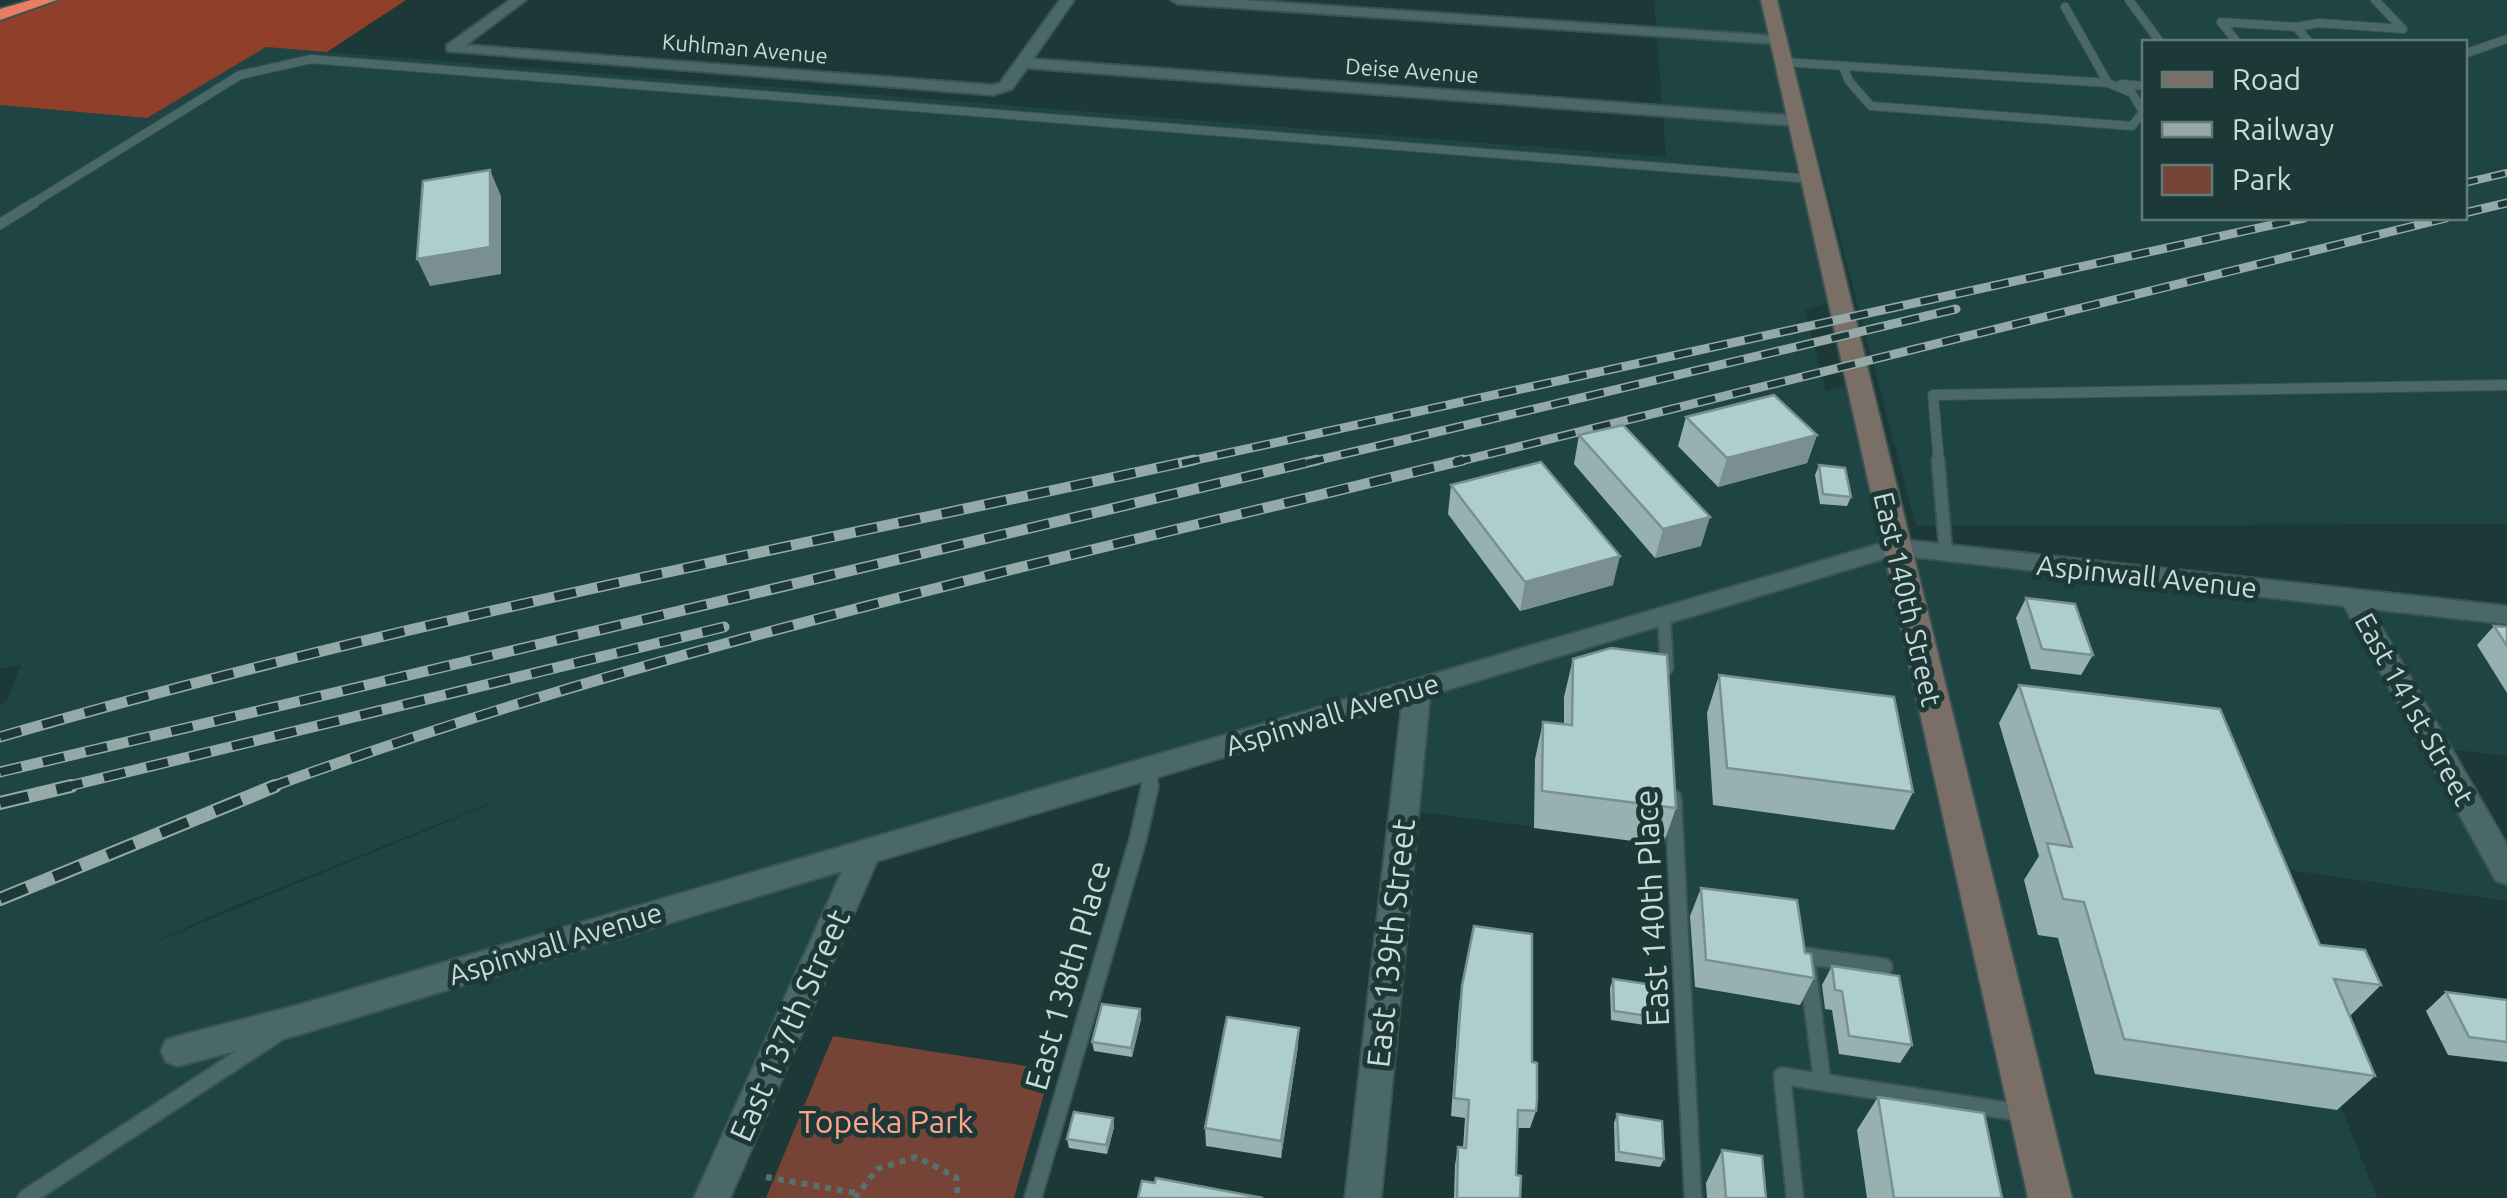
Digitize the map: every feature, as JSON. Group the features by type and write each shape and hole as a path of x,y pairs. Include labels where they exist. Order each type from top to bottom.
{"highway":[{"path":"0,16 49,0"}],"street":[{"name":"Kuhlman Avenue","path":"519,0 452,48 992,90 1006,86 1067,0"},
{"path":"1178,0 1781,51"},
{"name":"East 140th Street","path":"1769,0 2050,1198"},
{"name":"Deise Avenue","path":"1022,63 1798,121"},
{"name":"Aspinwall Avenue","path":"178,1051 298,1020 1896,547 2507,615"},
{"name":"East 141st Street","path":"2353,598 2507,872"},
{"name":"East 139th Street","path":"1362,1198 1417,688"},
{"name":"East 137th Street","path":"712,1198 866,852"}],"lane":[{"path":"2128,0 2158,40"},
{"path":"2236,40 2221,22 2403,29 2375,0"},
{"path":"1843,66 1849,81 1871,106 2132,126 2142,112 2132,94 2108,83 2065,7"},
{"path":"2296,27 2307,40"},
{"path":"2467,53 2507,39"},
{"path":"1781,51 1843,66 2142,86"},
{"path":"0,224 240,75 310,59 1811,179"},
{"path":"1946,553 1932,395 2507,385"},
{"path":"1664,616 1668,688"},
{"name":"East 138th Place","path":"1032,1198 1132,857 1154,767"},
{"name":"East 140th Place","path":"1672,786 1693,1198"},
{"path":"1822,1079 1806,956 1884,967"},
{"path":"26,1198 298,1020"},
{"path":"1795,1198 1782,1076 1822,1079 2030,1114"}],"path":[{"path":"766,1177 856,1195 877,1169 916,1157 956,1177 958,1198"}],"shaded area":[{"path":"49,0 406,0 327,52 266,47 147,118 0,105 0,15"},
{"path":"1654,0 1770,0 1838,299 1805,310 1826,391 1859,382 1896,547 2507,615 2507,756 2438,748 2507,872 2507,901 2245,864 2377,1198 1693,1198 1675,845 1404,810 1417,689 866,852 712,1198 0,1198 0,704 6,702 21,665 0,669 0,105 147,118 266,47 1666,157","holes":["488,805 143,947 232,907"]},
{"path":"1777,0 2507,0 2507,524 1916,526"}],"green space":[{"name":"Topeka Park","path":"833,1036 1051,1070 1014,1198 766,1198"}],"building":[{"path":"490,170 490,247 417,259 423,181"},
{"path":"1774,395 1817,435 1727,458 1686,417"},
{"path":"1623,425 1710,517 1663,529 1579,435"},
{"path":"1541,462 1620,556 1525,582 1451,485"},
{"path":"1819,465 1845,468 1851,497 1823,494"},
{"path":"2026,598 2075,604 2093,655 2042,649"},
{"path":"2494,626 2507,627 2507,646"},
{"path":"1611,648 1667,655 1676,808 1542,791 1543,722 1572,725 1573,659"},
{"path":"1719,675 1894,697 1913,792 1727,768"},
{"path":"2019,685 2220,709 2320,945 2365,950 2381,985 2334,979 2375,1076 2124,1039 2084,902 2063,899 2047,843 2072,847"},
{"path":"1701,888 1797,900 1805,953 1811,954 1814,978 1706,960"},
{"path":"1474,926 1532,934 1532,1062 1537,1063 1537,1100 1536,1111 1518,1110 1516,1175 1521,1176 1520,1198 1457,1198 1458,1147 1466,1148 1469,1100 1454,1098 1462,986"},
{"path":"1832,966 1899,976 1912,1045 1849,1036 1842,991 1835,990"},
{"path":"1613,979 1660,986 1662,1018 1614,1011"},
{"path":"2446,992 2507,1000 2507,1042 2469,1037"},
{"path":"1102,1004 1140,1009 1131,1048 1092,1042"},
{"path":"1227,1017 1299,1028 1281,1141 1205,1128"},
{"path":"1878,1097 1984,1113 2002,1198 1894,1198"},
{"path":"1074,1112 1113,1118 1106,1145 1067,1139"},
{"path":"1617,1114 1662,1121 1664,1159 1619,1152"},
{"path":"1722,1150 1762,1156 1766,1198 1726,1198"},
{"path":"1156,1178 1263,1198 1138,1198 1142,1181 1155,1183"}],"railway":[{"path":"2467,182 2507,173"},
{"path":"2467,212 2507,203 2498,205"},
{"path":"1182,463 2295,220"},
{"path":"1453,463 2438,220"},
{"path":"1306,463 1956,309"},
{"path":"0,737 296,657 445,622 1194,460"},
{"path":"0,772 1317,460"},
{"path":"268,788 562,690 711,647 1463,460"},
{"path":"61,788 724,627"},
{"path":"0,803 71,786"},
{"path":"0,899 275,786"}]}
